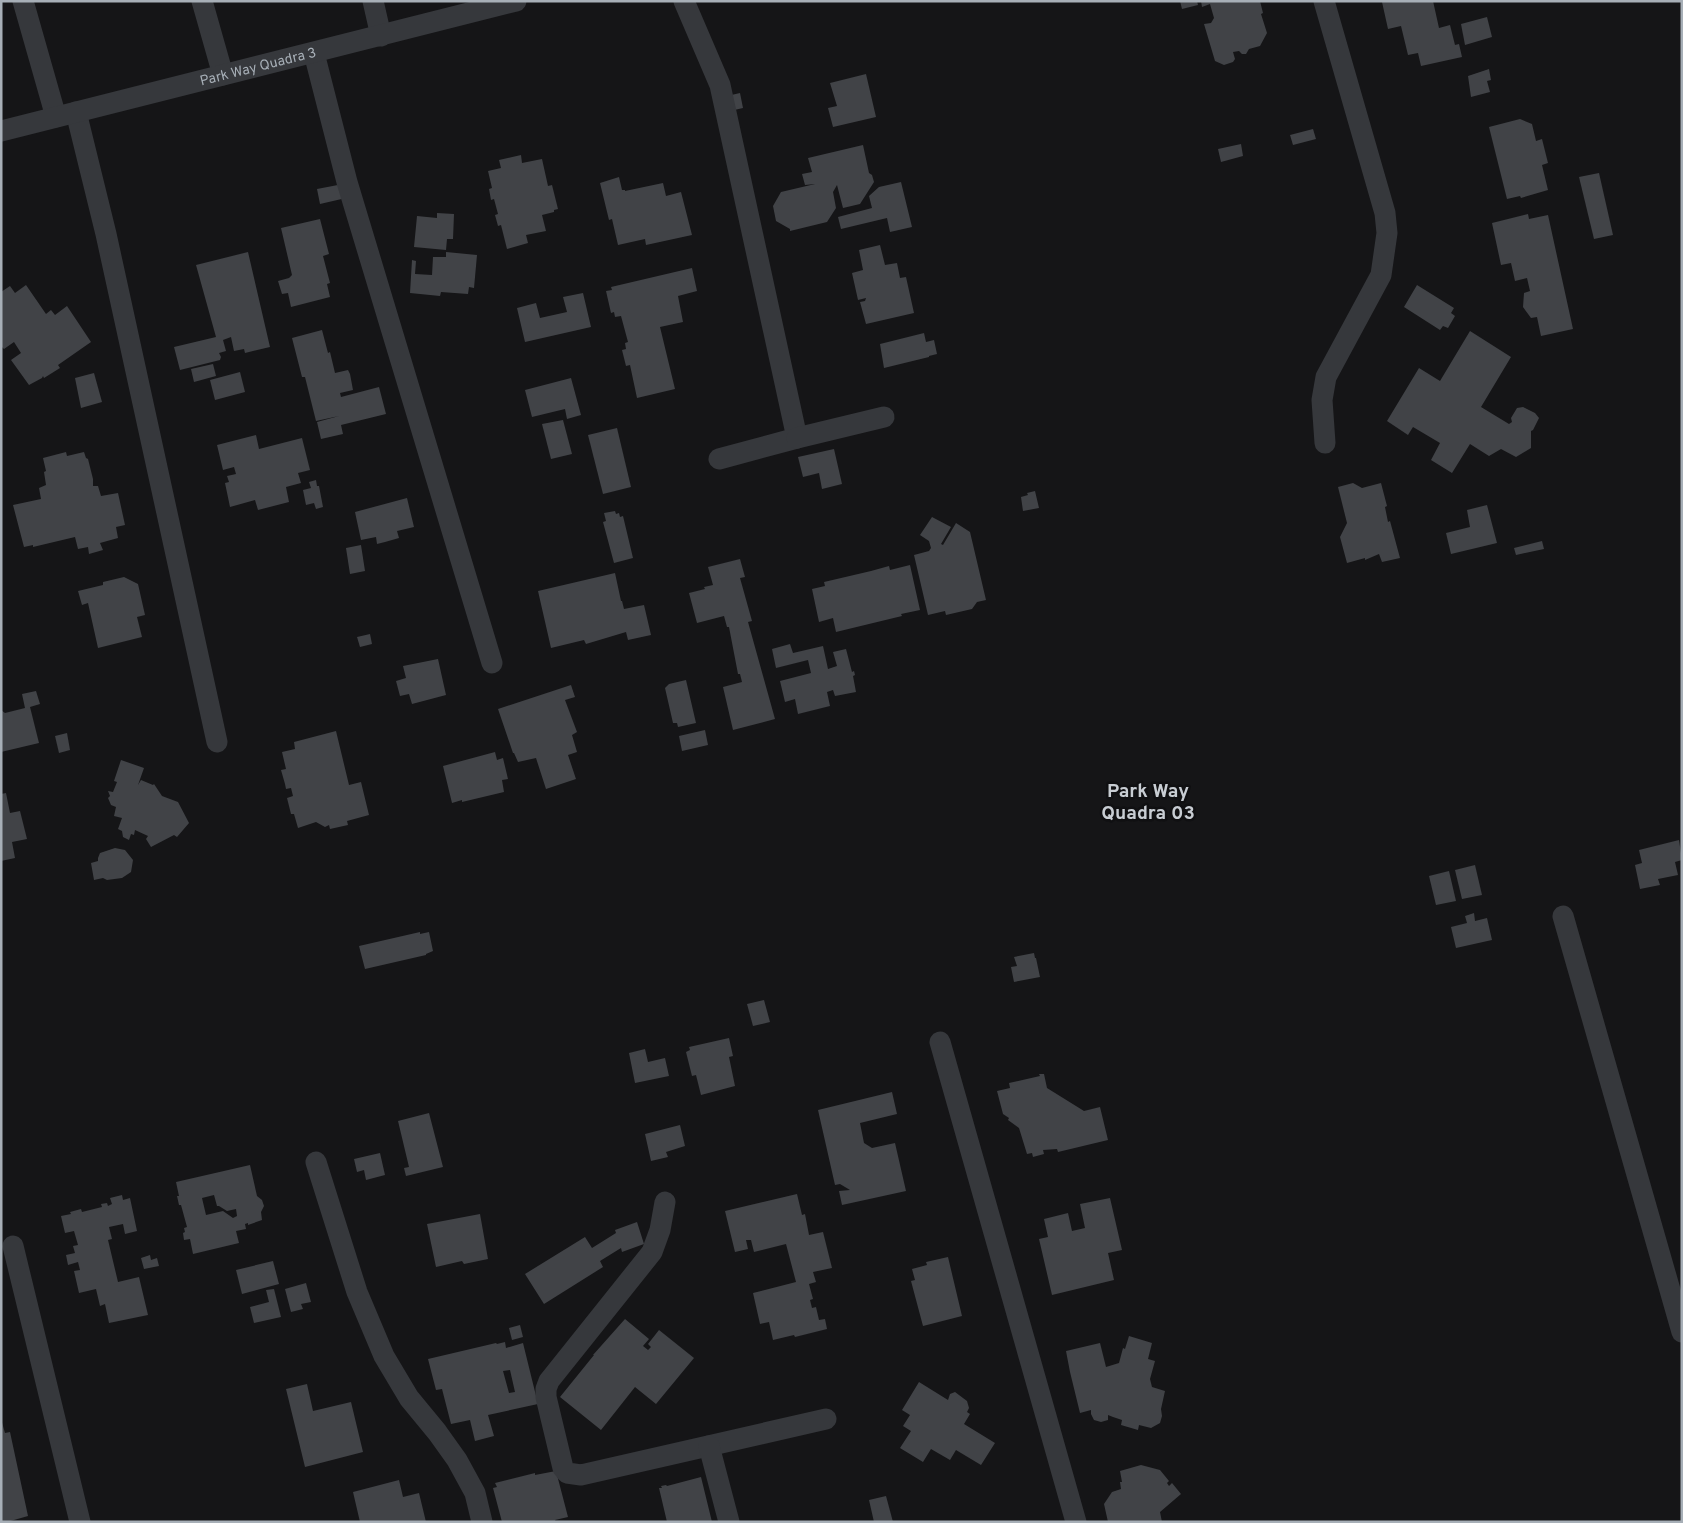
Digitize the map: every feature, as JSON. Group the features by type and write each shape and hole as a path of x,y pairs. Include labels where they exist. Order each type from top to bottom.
{"street":[{"path":"23,1 66,115 106,234 217,742"},
{"path":"202,1 224,75"},
{"path":"373,1 382,36"},
{"name":"Park Way Quadra 3","path":"1,130 516,1"},
{"path":"684,1 720,85 797,438"},
{"path":"1324,1 1385,213 1387,233 1381,275 1326,377 1322,400 1325,443"},
{"path":"314,53 350,191 492,663"},
{"path":"719,459 884,417"},
{"path":"1563,916 1682,1332"},
{"path":"940,1042 1076,1522"},
{"path":"316,1162 357,1292 384,1356 409,1398 457,1460 475,1493 482,1522"},
{"path":"665,1202 658,1235 652,1252 549,1381 546,1397 562,1468 567,1473 581,1474 826,1419"},
{"path":"13,1246 80,1522"},
{"path":"709,1446 729,1522"}],"building":[{"path":"1180,1 1197,1 1198,5 1182,9"},
{"path":"1201,1 1260,1 1263,13 1261,14 1267,33 1260,46 1249,49 1246,54 1242,54 1239,51 1233,52 1235,59 1233,62 1224,65 1215,61 1204,24 1211,23 1214,18 1210,4 1202,7"},
{"path":"1433,1 1439,28 1450,25 1455,45 1459,44 1462,57 1421,66 1418,53 1408,55 1401,26 1388,29 1382,2"},
{"path":"1487,17 1492,37 1465,45 1461,24"},
{"path":"1489,69 1491,80 1487,81 1490,92 1471,97 1468,76"},
{"path":"866,74 876,117 833,127 828,108 837,106 830,83"},
{"path":"740,93 743,108 730,111 727,96"},
{"path":"1520,119 1532,124 1536,141 1542,139 1548,163 1542,165 1548,190 1521,198 1520,196 1507,199 1489,127"},
{"path":"1313,129 1316,139 1293,145 1290,135"},
{"path":"1241,144 1243,156 1221,162 1218,149"},
{"path":"863,145 869,173 872,175 874,182 860,204 843,208 837,185 833,192 836,208 827,222 790,231 790,229 776,221 773,206 781,192 815,184 805,185 802,174 812,172 808,158"},
{"path":"521,155 522,163 542,159 548,186 552,185 558,209 542,215 546,231 526,235 528,243 507,249 501,225 498,226 495,215 498,214 494,199 491,200 489,189 492,188 488,171 501,168 499,160"},
{"path":"1599,173 1613,235 1594,239 1579,177"},
{"path":"619,177 622,190 625,191 663,183 666,196 681,192 692,235 646,245 645,239 618,245 612,219 609,220 600,183"},
{"path":"901,182 912,227 890,232 887,218 841,229 838,217 872,208 869,196 879,187"},
{"path":"343,184 346,198 320,204 317,189"},
{"path":"437,213 454,214 453,239 447,239 446,250 414,247 417,216 437,218"},
{"path":"1528,214 1529,219 1548,215 1573,329 1541,336 1537,317 1531,318 1523,307 1524,293 1530,291 1527,278 1515,281 1511,263 1501,265 1492,223"},
{"path":"320,219 329,254 323,256 330,283 327,284 330,297 291,307 288,293 282,294 278,281 289,278 292,275 281,228"},
{"path":"880,245 885,265 897,263 900,278 906,277 914,313 866,324 860,302 865,301 866,298 858,300 852,273 863,270 859,250"},
{"path":"248,252 270,347 245,353 244,349 234,351 231,337 223,340 226,351 219,353 220,360 180,370 174,347 216,337 196,265"},
{"path":"446,252 477,255 474,288 469,287 468,294 441,292 440,296 410,293 412,260 416,261 415,274 432,275 433,257 446,257"},
{"path":"692,268 697,291 678,296 683,322 660,327 675,389 637,398 630,365 626,366 622,350 626,349 625,343 628,342 621,316 615,317 614,312 611,313 606,291 612,290 611,287"},
{"path":"26,285 46,314 51,310 55,315 67,306 91,342 58,365 60,368 29,385 11,360 21,353 14,342 4,349 1,346 1,292 10,286 15,293"},
{"path":"1417,285 1454,308 1451,313 1455,316 1448,328 1443,326 1440,330 1404,307"},
{"path":"583,293 591,327 525,342 517,308 536,303 540,318 567,312 563,297"},
{"path":"322,330 335,373 348,370 350,374 353,390 340,393 341,397 379,387 386,414 341,425 343,434 321,439 317,422 339,416 316,421 305,377 302,377 292,338"},
{"path":"1470,331 1511,357 1481,407 1509,424 1512,422 1511,418 1517,408 1523,407 1535,413 1539,418 1531,431 1531,448 1516,457 1501,449 1489,456 1470,444 1452,473 1431,460 1440,443 1413,427 1408,435 1387,421 1419,368 1440,381"},
{"path":"924,333 926,342 934,340 937,354 884,368 880,344"},
{"path":"213,364 216,376 194,382 191,369"},
{"path":"240,372 245,392 215,400 210,380"},
{"path":"94,373 102,402 81,408 75,378"},
{"path":"571,378 581,415 567,419 565,409 532,417 525,390"},
{"path":"563,420 572,454 551,459 542,424"},
{"path":"617,428 631,487 603,494 588,435"},
{"path":"256,435 259,449 302,438 310,470 298,473 301,483 286,487 289,502 258,510 255,500 230,507 225,483 229,482 227,476 236,474 234,467 223,470 217,445"},
{"path":"834,449 842,484 822,489 819,473 803,477 798,457"},
{"path":"66,452 67,456 84,452 88,459 93,486 98,486 101,496 118,493 125,525 116,527 118,538 100,543 103,550 89,554 88,547 78,549 75,537 33,547 33,545 24,547 13,505 41,499 39,488 46,485 44,472 46,471 43,458"},
{"path":"316,480 323,507 316,509 314,503 306,505 303,490 311,488 309,482"},
{"path":"1353,483 1362,488 1381,483 1387,506 1385,507 1388,522 1390,521 1400,558 1382,562 1379,554 1365,560 1365,558 1347,563 1340,537 1347,523 1338,487"},
{"path":"1035,491 1039,508 1023,511 1021,497"},
{"path":"407,498 414,527 397,531 399,538 377,544 376,537 361,540 355,512"},
{"path":"1487,505 1497,543 1451,554 1446,533 1470,527 1467,510"},
{"path":"615,511 616,514 619,513 620,517 623,516 633,558 614,563 603,522 606,521 604,513"},
{"path":"932,517 951,527 941,544 943,545 956,523 970,532 986,600 977,602 972,609 946,615 945,611 928,615 914,555 929,551 931,548 929,541 920,535"},
{"path":"1542,541 1544,549 1516,555 1514,548"},
{"path":"361,545 365,571 350,574 346,548"},
{"path":"740,559 745,577 740,578 752,621 748,622 775,719 733,730 723,687 742,682 740,674 738,674 729,627 727,627 724,616 697,623 689,593 713,585 708,567"},
{"path":"910,565 920,610 836,632 833,618 819,622 812,589 825,586 824,582 889,566 890,570"},
{"path":"615,573 624,609 644,605 651,635 628,640 626,632 586,644 584,640 551,648 538,591"},
{"path":"124,577 138,584 145,615 137,617 142,637 98,648 88,603 82,605 78,591 103,585 103,582"},
{"path":"370,634 372,644 360,647 357,637"},
{"path":"790,644 793,653 823,646 828,669 837,666 833,652 846,649 852,672 854,671 855,675 853,676 856,692 835,696 833,690 827,692 830,706 798,714 795,699 785,702 780,681 811,673 808,660 776,668 772,649"},
{"path":"438,659 446,695 412,704 409,694 400,696 396,681 406,678 403,666"},
{"path":"686,680 696,723 678,727 677,723 673,723 665,688 669,684"},
{"path":"571,685 575,697 565,700 577,732 572,735 577,752 568,755 576,779 546,789 536,758 518,762 513,753 498,709"},
{"path":"36,691 40,704 30,707 39,743 1,752 1,710 5,713 25,708 22,694"},
{"path":"705,730 708,745 682,751 679,736"},
{"path":"336,731 349,785 361,782 369,815 347,821 348,825 330,829 329,825 325,827 316,822 298,828 294,814 291,814 287,798 293,796 291,788 286,789 281,770 286,769 282,752 295,749 294,742"},
{"path":"67,733 70,750 59,753 55,736"},
{"path":"495,752 497,760 503,758 508,779 502,780 504,792 452,803 443,766"},
{"path":"121,760 144,768 138,785 141,780 154,784 162,796 178,802 189,823 177,837 174,835 151,847 146,839 148,836 135,830 134,835 131,834 129,840 123,837 122,831 118,829 122,818 114,816 116,807 111,805 108,798 110,796 108,791 113,792 117,782 114,781"},
{"path":"6,793 10,813 20,811 27,839 12,842 15,858 1,861 1,794"},
{"path":"1679,840 1682,860 1675,862 1678,875 1658,879 1660,885 1640,889 1635,865 1642,863 1639,850"},
{"path":"115,848 125,850 133,860 131,872 122,878 94,880 91,863 98,861 100,853"},
{"path":"1475,865 1482,895 1462,899 1455,870"},
{"path":"1449,871 1456,901 1436,905 1429,876"},
{"path":"1474,913 1475,921 1487,918 1492,940 1456,948 1451,927 1467,923 1465,916"},
{"path":"420,932 420,934 429,932 433,951 426,955 365,969 359,946"},
{"path":"1034,953 1040,977 1014,982 1011,967 1017,966 1014,957"},
{"path":"764,1000 770,1022 753,1026 747,1004"},
{"path":"729,1038 733,1056 729,1057 735,1086 701,1095 696,1075 692,1076 686,1052 690,1050 689,1047"},
{"path":"645,1049 648,1062 665,1058 669,1076 635,1083 629,1053"},
{"path":"1039,1074 1044,1074 1047,1088 1084,1111 1100,1107 1108,1140 1058,1152 1057,1149 1043,1150 1044,1154 1033,1157 1032,1153 1027,1154 1019,1128 1003,1114 997,1091 1010,1088 1009,1083 1040,1076"},
{"path":"892,1092 897,1114 860,1123 864,1143 872,1148 895,1143 906,1191 842,1205 839,1191 850,1190 840,1184 835,1185 818,1110"},
{"path":"429,1113 443,1167 406,1176 404,1168 409,1167 398,1121"},
{"path":"680,1125 685,1146 666,1152 668,1157 651,1161 645,1134"},
{"path":"380,1153 385,1175 366,1180 364,1170 357,1172 354,1159"},
{"path":"250,1165 257,1196 262,1200 264,1206 261,1212 262,1220 248,1225 248,1223 245,1224 246,1229 236,1231 239,1243 193,1254 190,1239 184,1240 184,1228 187,1227 181,1205 179,1205 176,1182","holes":["214,1195 217,1206 227,1211 236,1209 237,1216 233,1218 223,1211 206,1215 202,1198"]},
{"path":"797,1194 802,1215 805,1214 809,1235 823,1232 832,1268 813,1272 816,1282 809,1284 813,1299 810,1300 812,1308 816,1307 819,1320 825,1319 827,1329 773,1340 769,1322 760,1324 753,1293 796,1282 786,1244 754,1252 751,1240 746,1240 748,1249 735,1252 725,1211"},
{"path":"122,1195 123,1200 130,1198 137,1231 125,1234 123,1224 109,1227 112,1239 108,1240 118,1282 139,1277 148,1315 109,1323 105,1304 100,1306 96,1289 79,1293 74,1271 80,1270 78,1262 68,1265 66,1255 75,1253 73,1246 78,1245 74,1231 65,1233 61,1216 81,1209 82,1212 102,1207 101,1204 107,1203 108,1206 112,1204 110,1198"},
{"path":"1110,1198 1122,1250 1108,1253 1114,1280 1052,1295 1039,1239 1048,1237 1044,1219 1068,1213 1072,1231 1085,1228 1080,1204"},
{"path":"480,1214 488,1259 464,1264 462,1261 436,1267 427,1224"},
{"path":"637,1222 644,1244 622,1252 621,1248 600,1261 603,1267 544,1304 525,1274 585,1237 592,1248 616,1233 615,1230"},
{"path":"150,1255 151,1260 157,1258 159,1266 144,1269 141,1258"},
{"path":"948,1257 962,1316 923,1326 911,1281 915,1280 912,1269 927,1265 926,1262"},
{"path":"273,1261 279,1284 242,1294 236,1270"},
{"path":"306,1283 311,1302 301,1304 303,1309 291,1312 285,1289"},
{"path":"274,1289 281,1317 254,1323 250,1307 269,1302 266,1290"},
{"path":"625,1319 649,1339 643,1346 648,1350 651,1347 648,1344 659,1330 694,1358 656,1404 635,1387 601,1430 560,1397 593,1355"},
{"path":"520,1325 523,1337 512,1340 509,1328"},
{"path":"1129,1336 1152,1343 1148,1359 1155,1361 1150,1379 1152,1387 1165,1391 1160,1423 1151,1428 1139,1425 1138,1430 1121,1425 1122,1420 1108,1415 1108,1420 1101,1422 1094,1420 1091,1410 1080,1413 1070,1372 1066,1351 1100,1343 1106,1367 1119,1363"},
{"path":"505,1342 506,1348 523,1343 538,1404 488,1415 494,1436 475,1441 470,1420 451,1424 442,1389 436,1390 428,1359","holes":["510,1370 515,1392 509,1393 503,1371"]},
{"path":"919,1382 948,1400 950,1394 955,1392 967,1401 969,1408 967,1412 970,1414 964,1424 995,1443 981,1465 956,1450 950,1460 931,1449 923,1462 900,1448 911,1431 903,1426 910,1415 902,1410"},
{"path":"307,1384 313,1411 351,1402 363,1452 305,1467 286,1389"},
{"path":"1,1419 5,1433 10,1432 28,1516 7,1522 1,1522"},
{"path":"1141,1465 1160,1470 1169,1481 1167,1483 1169,1486 1172,1483 1181,1494 1160,1512 1162,1522 1108,1522 1104,1504 1112,1492 1121,1489 1120,1471"},
{"path":"556,1471 568,1517 555,1520 556,1522 502,1522 493,1488 497,1487 495,1483 535,1473 535,1475"},
{"path":"701,1477 712,1522 667,1522 659,1488"},
{"path":"399,1480 403,1497 419,1493 426,1522 360,1522 353,1492"},
{"path":"886,1496 893,1522 874,1522 869,1500"}],"district":[{"name":"Park Way Quadra 03","path":"1148,801"}]}
